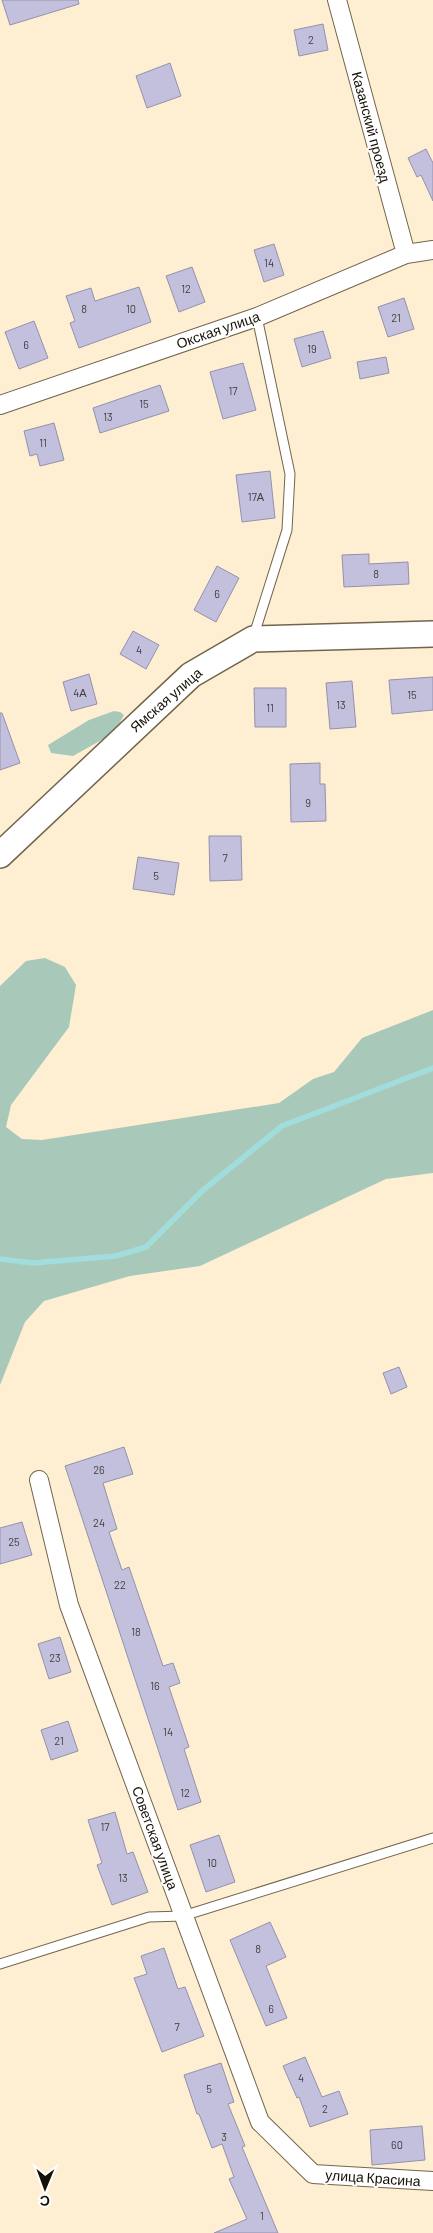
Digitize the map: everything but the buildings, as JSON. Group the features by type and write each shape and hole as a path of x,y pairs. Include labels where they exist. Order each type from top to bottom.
{"street":[{"name":"Казанский проезд","path":"337,0 406,254"},
{"name":"Окская улица","path":"0,405 257,317 406,254 433,250"},
{"name":"Ямская улица","path":"0,855 191,675 253,639 433,634"},
{"name":"Советская улица","path":"39,1480 69,1605 260,2122 313,2174"},
{"name":"улица Красина","path":"313,2174 433,2181"}],"lane":[{"path":"253,639 287,530 290,474 257,317"},
{"path":"0,1964 149,1917 183,1916 433,1838"}],"green space":[{"path":"114,711 124,715 114,733 73,756 51,753 48,745 89,720"},
{"path":"45,958 65,967 76,985 69,1027 11,1105 6,1127 22,1139 42,1140 279,1103 313,1079 334,1072 362,1038 433,1010 433,1173 386,1179 200,1266 130,1276 44,1301 25,1322 0,1385 0,986 26,961"}],"waterway":[{"path":"0,1259 33,1263 116,1256 146,1247 202,1191 282,1126 433,1068"}]}
